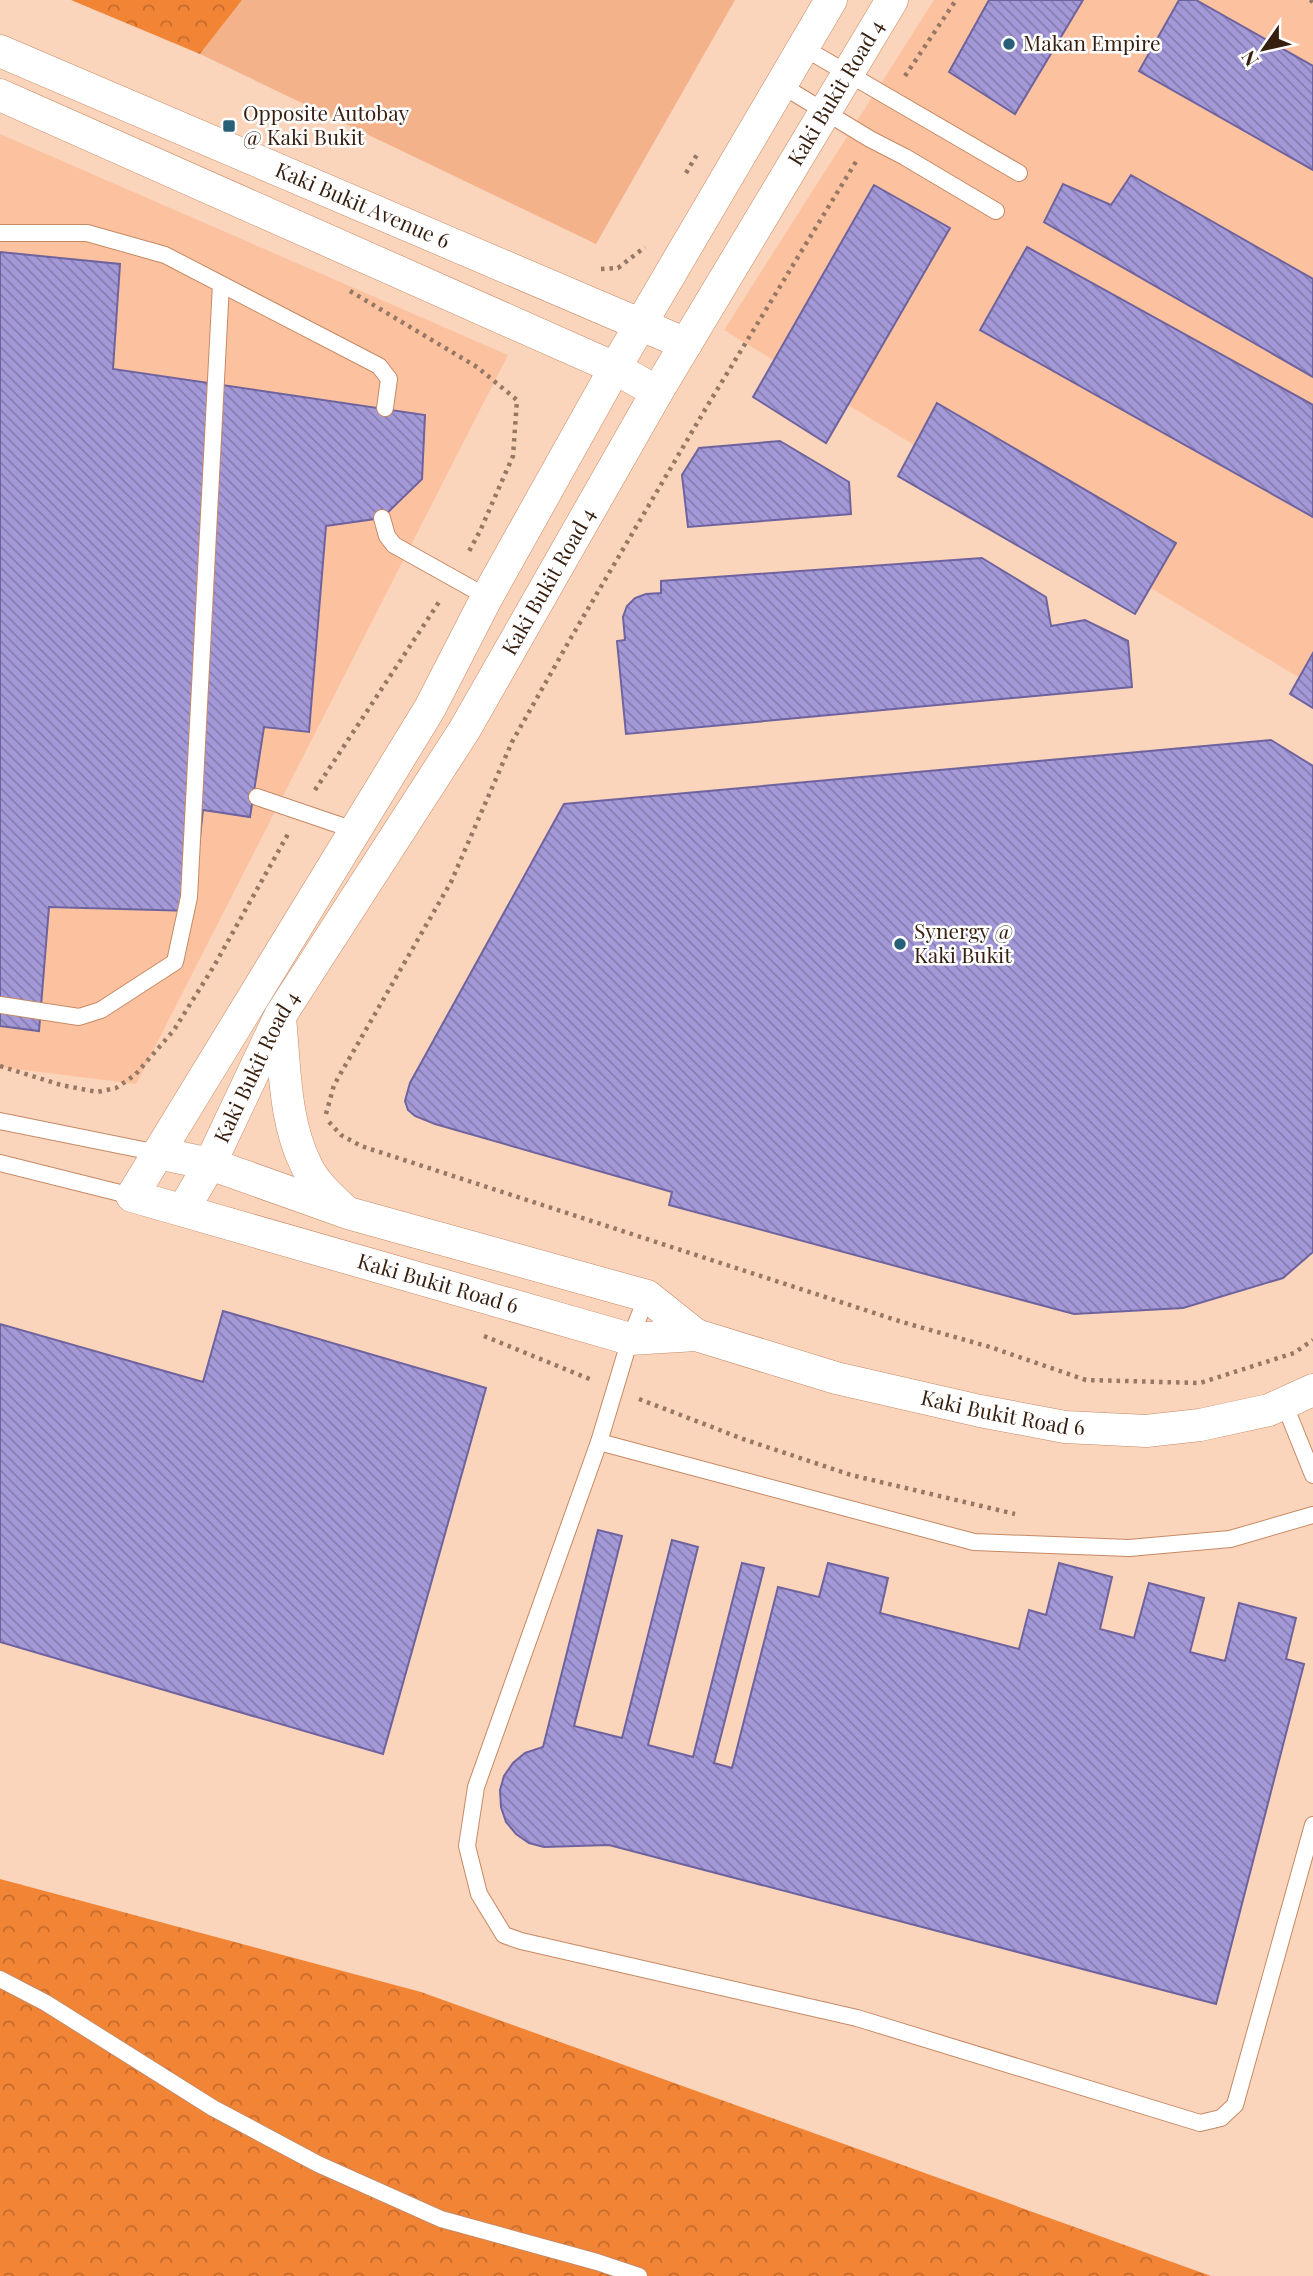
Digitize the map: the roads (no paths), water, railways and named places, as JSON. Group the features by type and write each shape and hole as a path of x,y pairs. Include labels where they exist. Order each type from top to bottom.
{"street":[{"name":"Kaki Bukit Road 4","path":"132,1196 429,708 487,597 615,368 831,0"},
{"name":"Kaki Bukit Road 4","path":"183,1210 209,1164 279,1016 465,729 657,392 892,0"},
{"name":"Kaki Bukit Avenue 6","path":"0,51 686,344"},
{"name":"Kaki Bukit Avenue 6","path":"0,95 615,368 657,392"},
{"path":"279,1016 290,1116 295,1137 307,1168 325,1193 348,1213"},
{"name":"Kaki Bukit Road 4","path":"158,1153 209,1164"},
{"name":"Kaki Bukit Road 6","path":"209,1164 348,1213 647,1296 696,1335"},
{"path":"132,1196 183,1210"},
{"name":"Kaki Bukit Road 6","path":"183,1210 630,1339 696,1335 836,1378 980,1411 1065,1427 1146,1431 1200,1425 1269,1410 1313,1390"}],"lane":[{"path":"804,48 1019,173"},
{"path":"781,85 996,211"},
{"path":"0,233 87,233 165,255 379,366 389,379 385,408"},
{"path":"0,1005 79,1017 101,1010 175,962 189,897 221,284"},
{"path":"383,518 387,536 394,545 487,597"},
{"path":"257,797 354,830"},
{"name":"Kaki Bukit Road 4","path":"0,1121 158,1153"},
{"path":"0,1163 132,1196"},
{"path":"647,1296 630,1339 599,1442 476,1787 467,1846 479,1894 505,1935 521,1941 857,2018 1200,2123 1222,2118 1235,2105 1313,1825"},
{"path":"1284,1403 1313,1475"},
{"path":"599,1442 974,1542 1129,1548 1230,1539 1313,1515"},
{"path":"0,1979 46,2003 213,2108 318,2164 441,2219 639,2276"}],"place":[{"name":"Makan Empire","path":"1009,44"},
{"name":"Opposite Autobay @ Kaki Bukit","path":"229,126"},
{"name":"Synergy @ Kaki Bukit","path":"900,944"}]}
